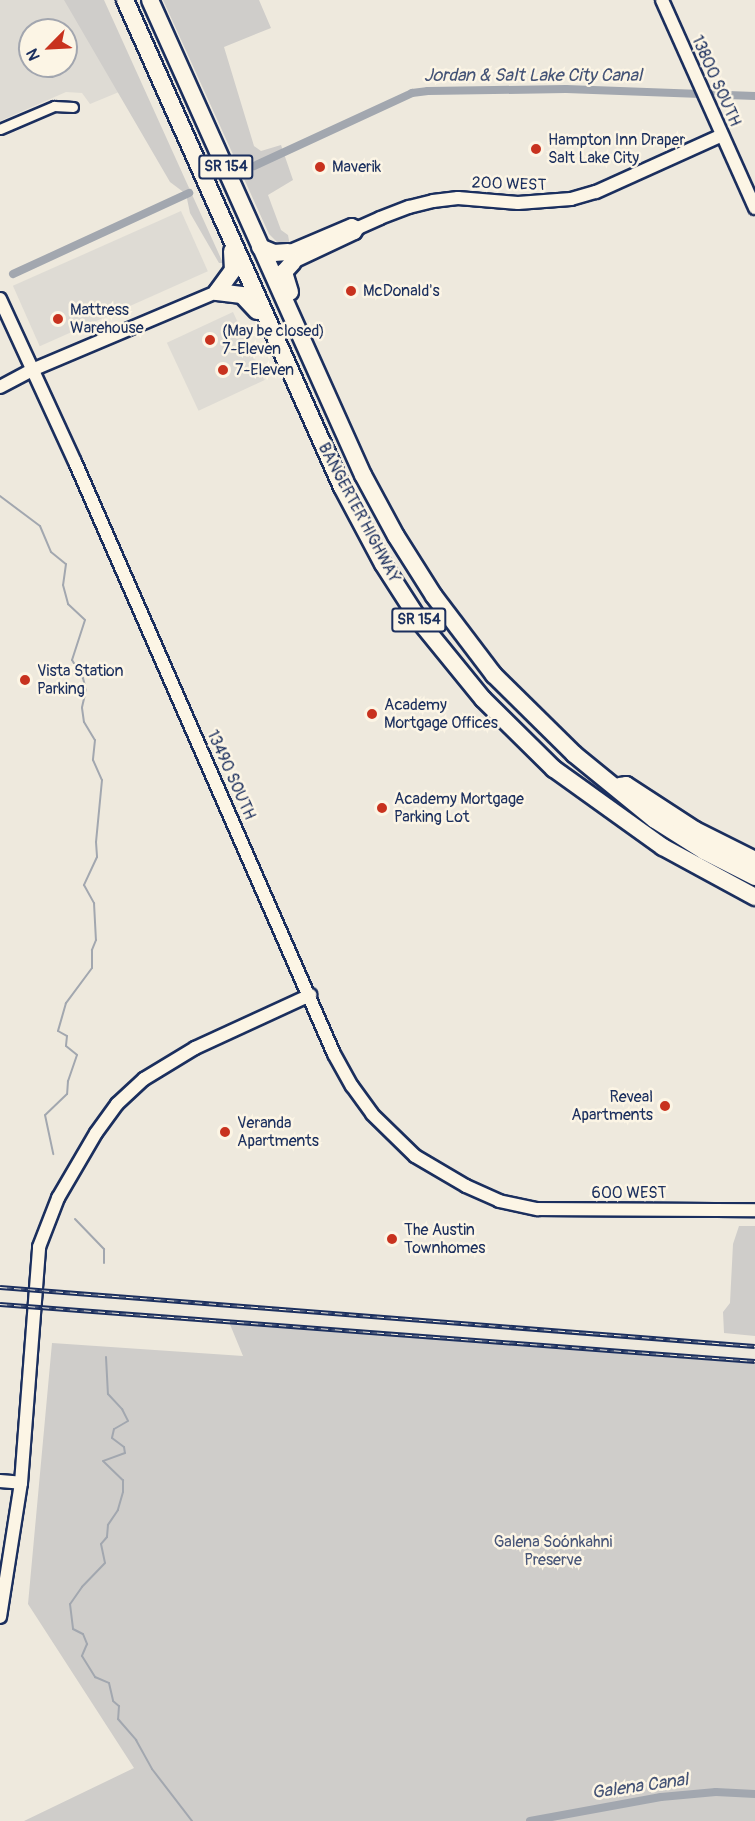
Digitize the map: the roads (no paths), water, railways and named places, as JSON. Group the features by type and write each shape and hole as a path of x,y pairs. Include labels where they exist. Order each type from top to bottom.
{"highway":[{"name":"BANGERTER HIGHWAY","path":"124,0 267,323 355,513 399,590 464,679 505,724 554,769 663,847 755,897"},
{"name":"BANGERTER HIGHWAY","path":"150,0 307,351 382,512 434,596 494,675 537,719 613,787 655,820 704,851 755,877"},
{"path":"159,0 190,70 191,88"},
{"path":"230,239 233,270 217,292 242,295 267,323"},
{"path":"260,247 290,257 284,272 289,291 310,339 307,351"},
{"path":"554,769 570,792 624,832 693,876 755,908"},
{"path":"613,787 626,785 695,830 755,860"}],"street":[{"name":"13800 SOUTH","path":"662,0 755,208"},
{"path":"0,129 54,106 73,107"},
{"name":"200 WEST","path":"290,257 355,233 358,228 380,218 434,201 458,198 518,203 571,199 596,192 722,135"},
{"path":"0,387 32,370 217,292"},
{"name":"13490 SOUTH","path":"0,299 79,471 310,994 334,1054 352,1086 394,1137 438,1171 503,1202"},
{"path":"0,1617 21,1483 39,1247 69,1178 96,1133 117,1104 144,1079 195,1048 310,994"},
{"name":"600 WEST","path":"503,1202 538,1209 755,1210"},
{"path":"0,1481 21,1483"}],"waterway":[{"name":"Jordan & Salt Lake City Canal","path":"254,166 412,93 566,89 755,96"},
{"name":"Jordan & Salt Lake City Canal","path":"13,274 189,193"},
{"path":"0,496 40,526 51,552 66,564 63,585 68,604 85,620 72,660 83,678 86,690 82,708 84,722 95,740 93,760 102,780 96,842 97,857 84,885 94,903 96,940 92,950 92,968 66,1003 58,1031 67,1036 66,1046 77,1055 68,1081 67,1094 45,1115 53,1154"},
{"path":"75,1219 104,1249 104,1263"},
{"path":"106,1357 108,1394 122,1409 128,1421 114,1429 112,1438 124,1447 125,1453 103,1461 123,1480 123,1492 118,1510 108,1525 107,1537 101,1544 105,1563 82,1587 70,1604 73,1629 83,1634 87,1644 82,1656 95,1677 109,1683 113,1701 119,1706 118,1719 136,1740 152,1769 192,1821"},
{"name":"Galena Canal","path":"530,1821 661,1797 716,1792 755,1794"}],"railway":[{"path":"0,1287 755,1346"},
{"path":"0,1304 755,1361"}],"place":[{"name":"Hampton Inn Draper Salt Lake City","path":"536,149"},
{"name":"Maverik","path":"320,167"},
{"name":"McDonald's","path":"351,291"},
{"name":"Mattress Warehouse","path":"58,319"},
{"name":"(May be closed) 7-Eleven","path":"210,340"},
{"name":"7-Eleven","path":"223,370"},
{"name":"Vista Station Parking","path":"25,680"},
{"name":"Academy Mortgage Offices","path":"372,714"},
{"name":"Academy Mortgage Parking Lot","path":"382,808"},
{"name":"Reveal Apartments","path":"665,1106"},
{"name":"Veranda Apartments","path":"225,1132"},
{"name":"The Austin Townhomes","path":"392,1239"}],"park label":[{"name":"Galena Soónkahni Preserve","path":"553,1551"}]}
